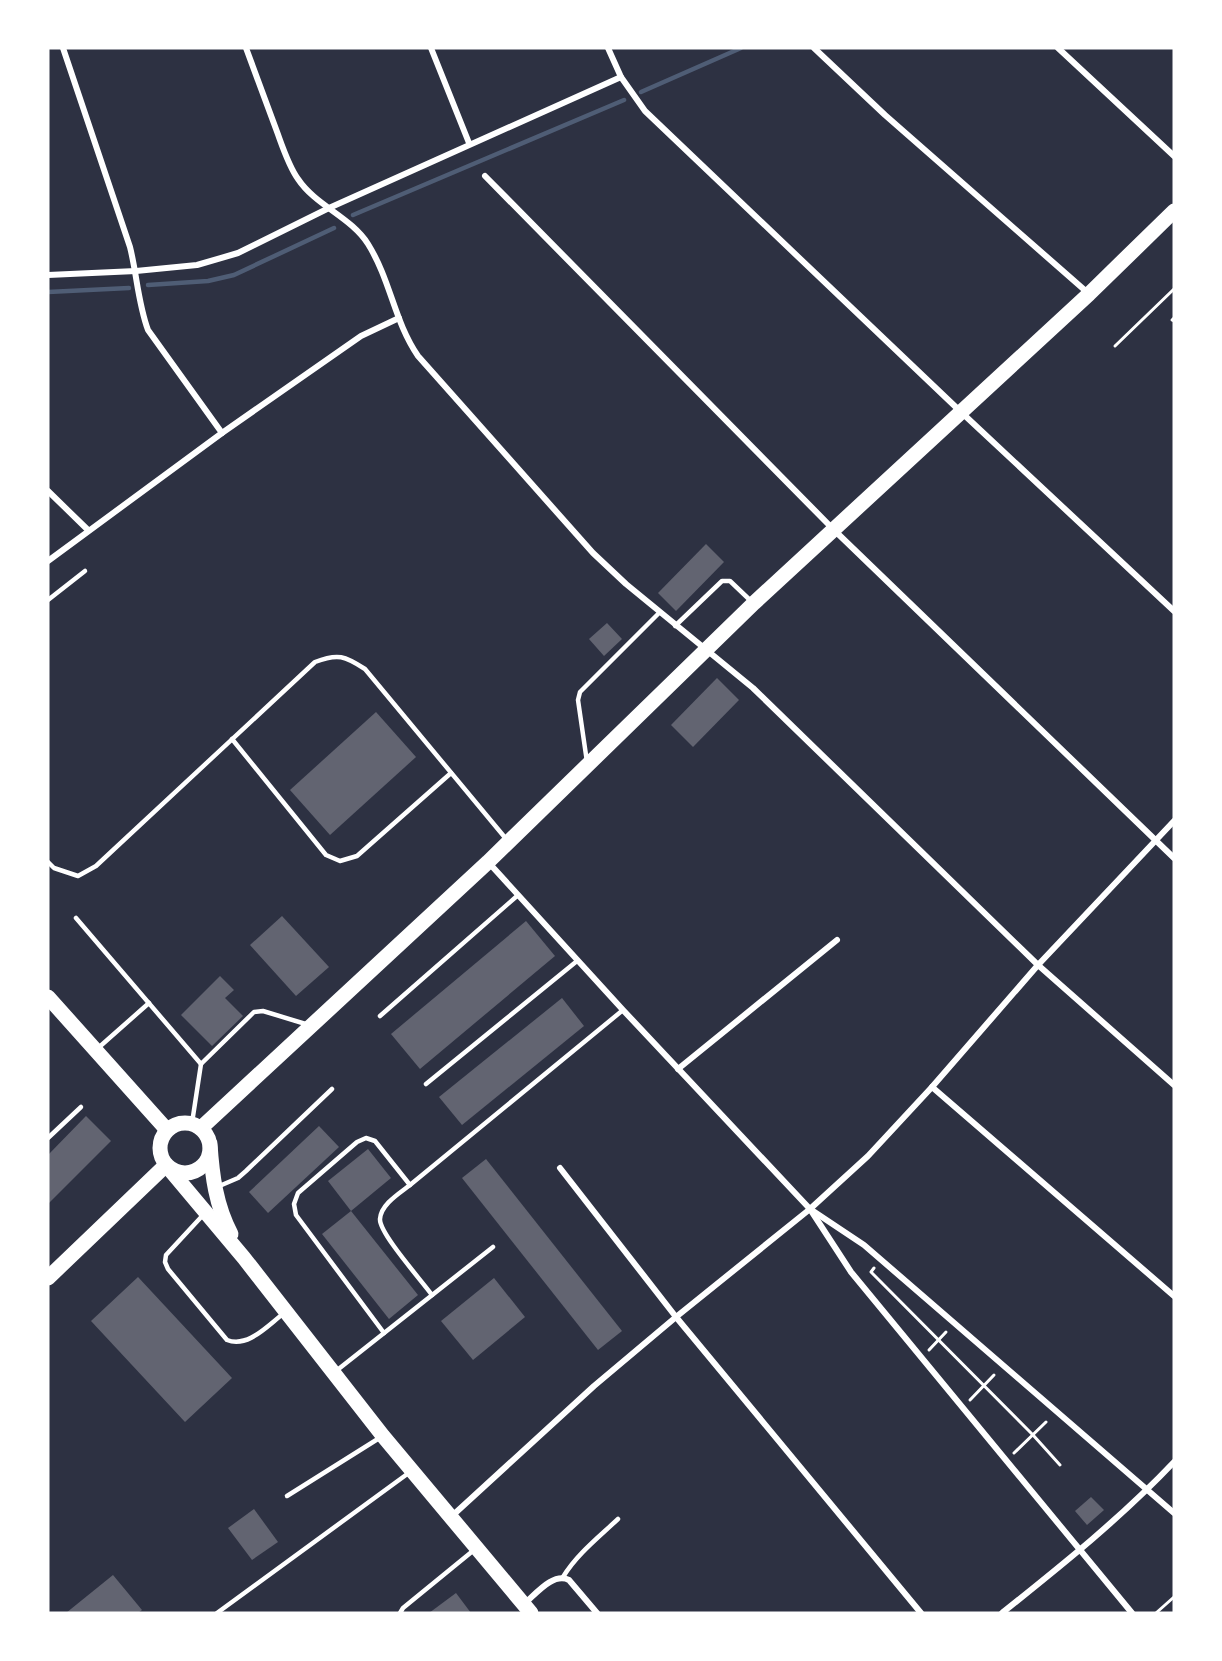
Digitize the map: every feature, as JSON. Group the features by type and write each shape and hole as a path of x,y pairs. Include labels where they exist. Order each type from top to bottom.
{"main road":[{"path":"197,1125 312,1025 488,862 754,603 1089,294 1174,211"},
{"path":"48,997 166,1130"},
{"path":"244,1258 225,1222 215,1188 207,1135 197,1125 183,1122 174,1125 166,1130 159,1147 166,1165 244,1258 383,1436 527,1609"},
{"path":"166,1165 182,1173 192,1173 206,1162 210,1153 210,1144"},
{"path":"48,1278 166,1165"}],"street":[{"path":"63,48 126,236 136,271 142,313 148,330 222,433"},
{"path":"246,48 282,146 298,179 310,193 360,233 367,243 379,262 392,292 407,340 418,356 594,553 659,613 753,688 1038,965 1174,1085"},
{"path":"431,48 469,143"},
{"path":"608,48 621,77 645,111 1174,611"},
{"path":"814,48 885,115 1089,294"},
{"path":"1058,48 1174,156"},
{"path":"48,275 136,271 197,264 238,252 469,143 621,77"},
{"path":"485,176 834,530 1174,858"},
{"path":"48,561 222,433 361,336 399,318"},
{"path":"48,491 88,530"},
{"path":"451,1517 594,1386 810,1209 868,1156 932,1087 1038,965 1174,821"},
{"path":"488,862 517,896 810,1209 851,1272 1132,1613"},
{"path":"678,1069 837,940"},
{"path":"932,1087 1174,1296"},
{"path":"560,1168 676,1317 921,1613"},
{"path":"810,1209 864,1245 1174,1513"},
{"path":"1002,1613 1081,1550 1148,1490 1174,1462"},
{"path":"527,1609 554,1579 563,1577 569,1580 597,1613"}],"lane":[{"path":"48,600 85,571"},
{"path":"675,626 722,581 730,581 754,603"},
{"path":"587,766 578,700 580,692 659,613"},
{"path":"48,862 54,867 78,876 96,866 315,662 332,655 348,657 365,669 509,842"},
{"path":"232,739 326,855 340,861 357,855 452,773"},
{"path":"380,1016 517,896"},
{"path":"76,918 201,1064"},
{"path":"426,1084 578,961"},
{"path":"96,1050 149,1003"},
{"path":"432,1295 384,1232 380,1219 386,1206 623,1010"},
{"path":"197,1125 201,1064 254,1012 263,1011 312,1025"},
{"path":"215,1188 238,1178 332,1089"},
{"path":"48,1138 81,1107"},
{"path":"384,1333 296,1215 294,1204 298,1193 357,1142 366,1138 375,1141 410,1185"},
{"path":"206,1212 166,1255 165,1262 168,1269 227,1340 235,1343 246,1341 285,1312"},
{"path":"334,1372 493,1247"},
{"path":"287,1496 383,1436"},
{"path":"217,1613 412,1470"},
{"path":"563,1577 583,1552 618,1519"},
{"path":"400,1613 403,1608 476,1548"}],"path":[{"path":"1115,346 1173,292"},
{"path":"867,1275 873,1270 1060,1465"},
{"path":"929,1350 946,1332"},
{"path":"970,1400 994,1375"},
{"path":"1014,1453 1046,1422"},
{"path":"1156,1613 1174,1597"}],"building":[{"path":"706,544 724,562 676,611 658,593"},
{"path":"607,623 622,639 604,656 589,639"},
{"path":"717,678 739,700 693,747 671,725"},
{"path":"376,712 416,757 330,835 290,790"},
{"path":"282,916 329,967 296,996 250,945"},
{"path":"526,921 555,956 420,1069 391,1034"},
{"path":"220,976 234,990 225,998 243,1016 212,1046 181,1015"},
{"path":"562,998 584,1026 462,1125 439,1097"},
{"path":"86,1116 111,1141 48,1204 48,1155"},
{"path":"319,1126 339,1147 268,1213 249,1192"},
{"path":"368,1149 391,1178 351,1211 328,1181"},
{"path":"486,1159 622,1331 598,1350 462,1178"},
{"path":"351,1211 418,1295 389,1319 322,1234"},
{"path":"138,1277 232,1378 185,1422 91,1321"},
{"path":"494,1278 525,1317 473,1360 441,1321"},
{"path":"1091,1497 1104,1510 1087,1525 1075,1511"},
{"path":"254,1509 278,1542 252,1560 228,1528"},
{"path":"113,1575 142,1610 138,1613 66,1613"},
{"path":"456,1593 471,1613 429,1613"}],"waterway":[{"path":"641,92 741,48"},
{"path":"353,215 624,100"},
{"path":"148,285 208,281 234,275 334,228"},
{"path":"48,292 129,288"}]}
